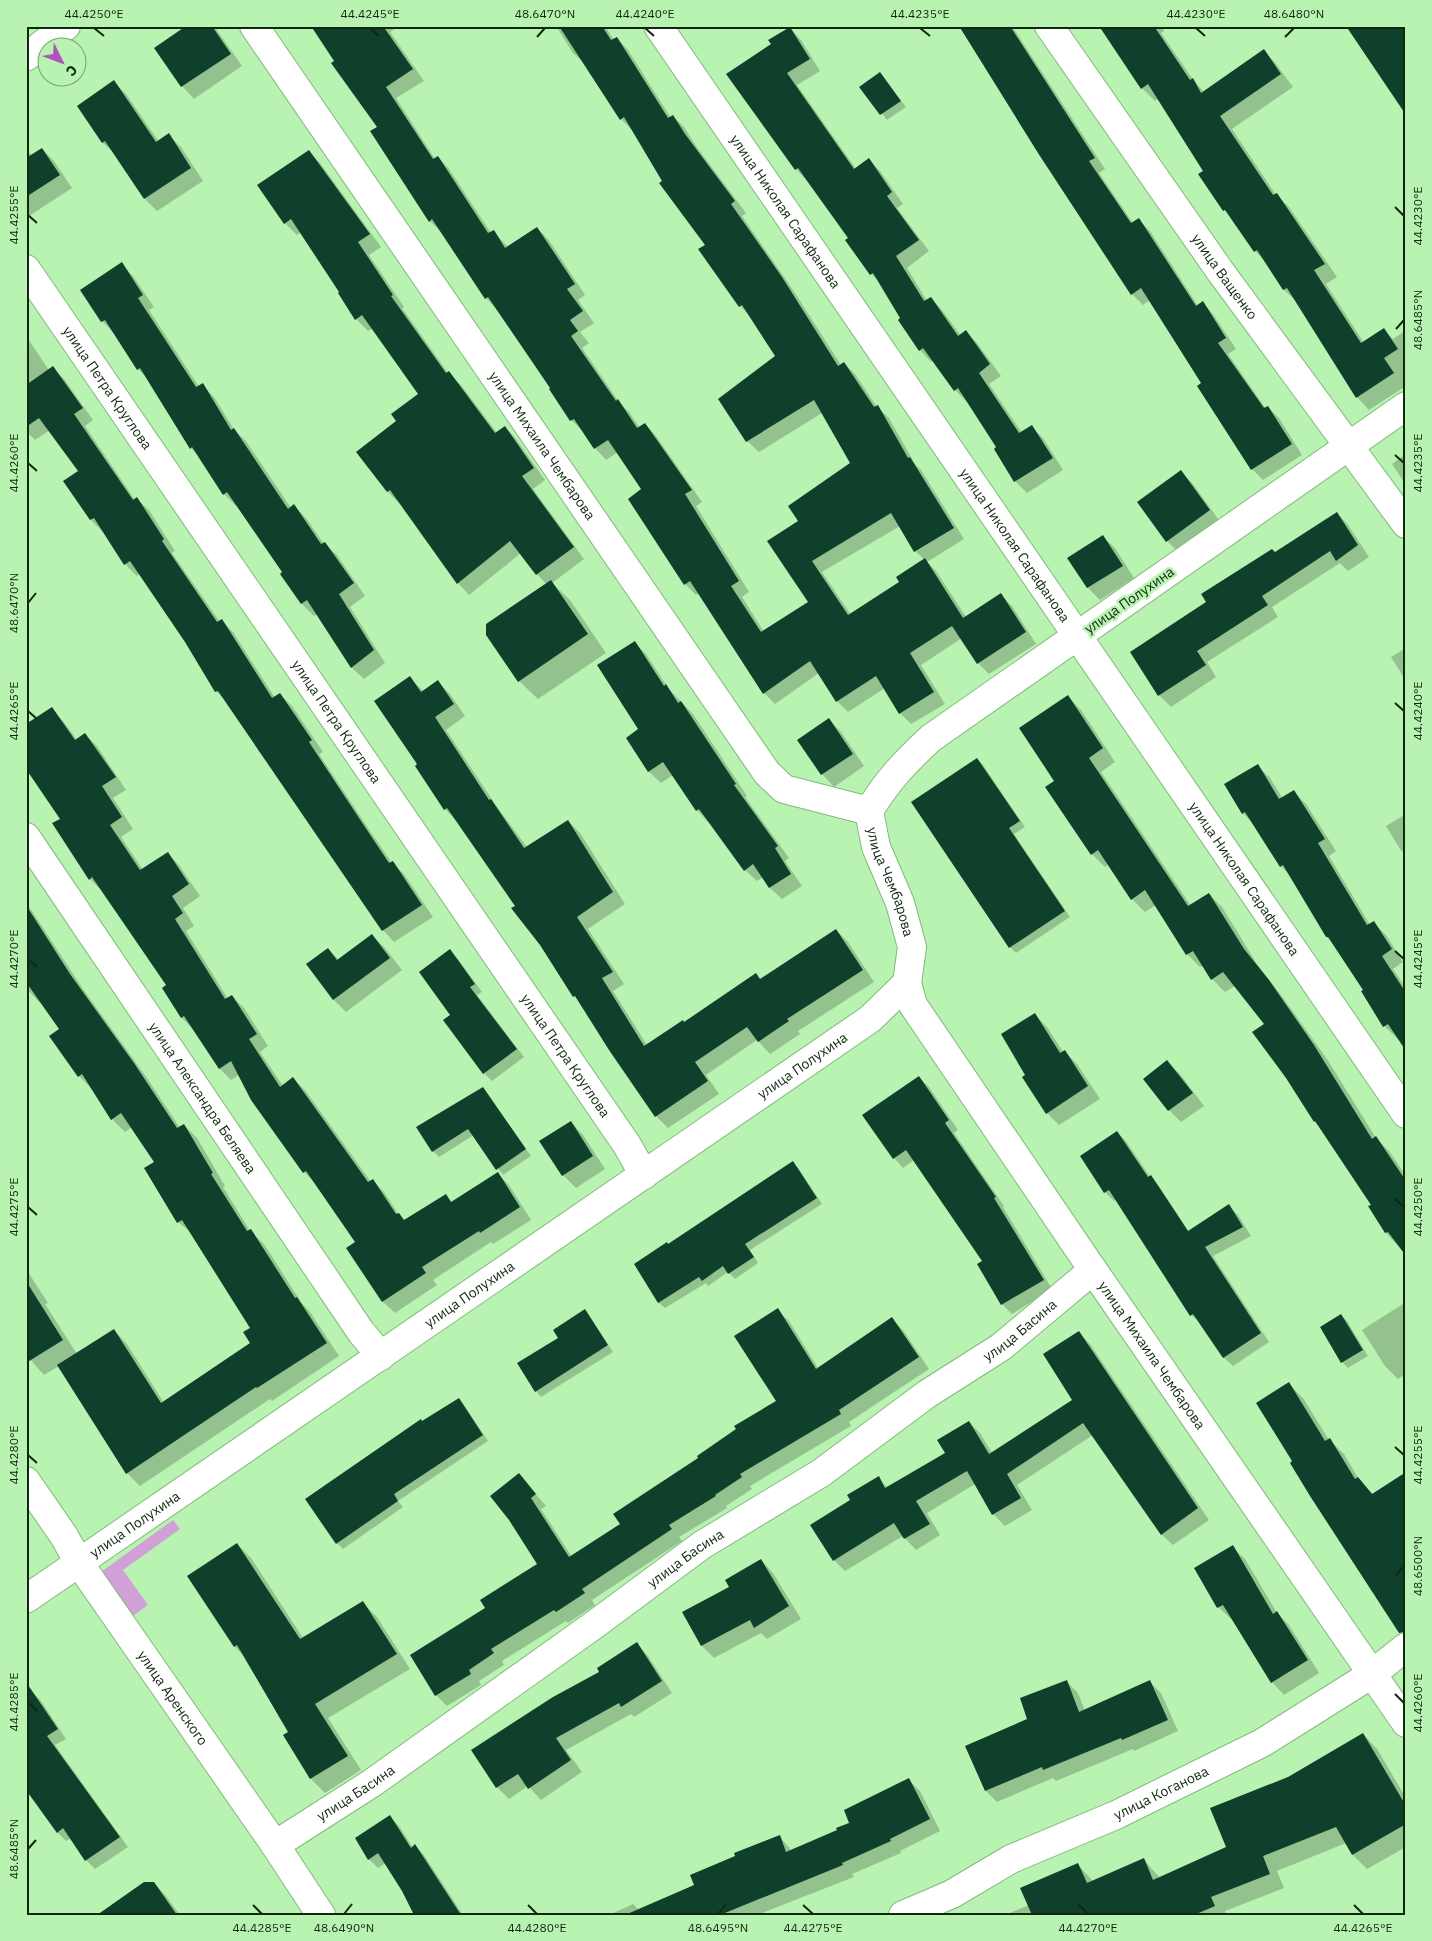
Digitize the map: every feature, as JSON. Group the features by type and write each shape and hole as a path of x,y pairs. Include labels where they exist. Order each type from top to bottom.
{"street":[{"path":"26,58 66,26"},
{"name":"улица Михаила Чембарова","path":"254,26 767,772 784,789 869,811"},
{"name":"улица Николая Сарафанова","path":"658,26 1076,637 1406,1114"},
{"name":"улица Ващенко","path":"1049,26 1220,271 1406,524"},
{"name":"улица Петра Круглова","path":"26,269 627,1145 644,1175"},
{"name":"улица Полухина","path":"869,811 882,790 904,762 931,738 1406,406"},
{"name":"улица Чембарова","path":"869,811 876,846 900,904 912,948 908,983"},
{"name":"улица Александра Беляева","path":"26,837 355,1324 381,1356"},
{"name":"улица Михаила Чембарова","path":"908,983 913,1005 1093,1270 1406,1723"},
{"name":"улица Полухина","path":"26,1599 870,1019 908,983"},
{"name":"улица Басина","path":"276,1845 372,1783 594,1625 702,1545 821,1473 927,1394 1001,1347 1093,1270"},
{"name":"улица Аренского","path":"26,1481 80,1563 276,1845 320,1915"},
{"name":"улица Коганова","path":"903,1915 952,1894 1011,1859 1116,1815 1262,1743 1372,1674 1406,1647"}],"shaded area":[{"path":"173,1520 180,1529 123,1570 148,1605 133,1616 101,1572"}],"building":[{"path":"186,26 212,26 231,54 181,87 154,48"},
{"path":"311,26 383,26 413,69 386,87 433,159 438,156 488,233 494,230 505,248 537,227 575,284 567,289 583,311 570,320 578,331 571,336 637,428 645,423 692,490 685,494 739,581 731,586 761,632 808,602 767,541 798,521 788,506 850,463 814,400 746,442 718,399 775,356 742,305 739,307 698,249 705,245 659,183 662,181 624,117 620,120 559,26 602,26 611,40 617,37 668,118 673,115 735,201 731,204 782,277 838,366 844,362 874,407 878,405 908,458 910,457 954,528 914,552 891,513 812,561 848,615 899,582 896,577 925,558 963,618 1001,593 1026,632 977,664 952,626 910,653 934,692 899,714 876,676 836,702 810,661 763,694 690,581 684,585 628,499 641,489 608,440 594,449 574,419 570,421 550,388 488,297 485,299 432,219 429,222 370,131 377,127 331,63 334,61"},
{"path":"959,26 1010,26 1095,158 1089,161 1131,223 1139,218 1196,306 1203,301 1226,338 1218,343 1264,408 1268,406 1292,444 1251,470 1197,386 1201,383 1141,288 1131,295 1038,153"},
{"path":"1099,26 1154,26 1190,80 1193,78 1201,93 1264,49 1281,74 1220,116 1273,195 1277,193 1325,264 1314,270 1361,343 1384,328 1398,349 1384,358 1394,373 1356,398 1287,288 1283,290 1257,250 1254,252 1198,174 1203,171 1148,84 1141,89"},
{"path":"1346,26 1406,26 1406,115"},
{"path":"790,27 810,59 787,73 854,169 869,158 892,192 887,196 919,240 896,256 924,301 931,297 958,336 966,330 990,364 979,373 1019,433 1032,425 1053,458 1014,482 994,449 996,447 958,388 954,391 923,348 919,351 898,320 900,318 873,273 870,275 845,240 848,238 798,168 795,170 726,74 771,44 768,40"},
{"path":"880,72 901,101 880,115 859,87"},
{"path":"114,80 156,142 169,133 191,168 144,199 105,141 102,143 77,106"},
{"path":"42,148 60,175 26,197 26,158"},
{"path":"309,150 370,234 358,242 393,295 391,296 446,373 449,371 495,433 505,426 534,468 522,476 574,547 536,575 510,541 457,584 390,490 387,492 356,452 396,421 391,414 418,394 362,315 355,320 291,219 284,224 257,185"},
{"path":"122,262 143,295 138,298 196,387 203,383 231,430 234,428 288,509 294,504 321,544 325,542 354,583 339,594 374,650 351,668 307,600 301,604 280,574 282,572 227,492 223,495 192,447 190,449 140,368 137,370 105,320 101,322 80,290"},
{"path":"53,366 83,408 74,414 133,500 137,497 164,539 162,541 217,622 222,619 272,698 280,693 312,740 309,742 389,863 393,861 422,905 382,931 218,691 215,692 185,642 130,561 124,565 94,518 90,520 63,481 78,471 39,418 26,427 26,385"},
{"path":"1181,470 1210,510 1166,542 1137,502"},
{"path":"1337,512 1358,545 1336,561 1330,551 1262,596 1268,605 1197,651 1206,665 1158,696 1130,652 1206,602 1201,594 1272,549 1275,552"},
{"path":"1103,535 1123,566 1087,588 1067,558"},
{"path":"551,580 588,634 518,682 486,635 486,624"},
{"path":"635,641 664,686 666,684 678,703 681,701 736,784 734,785 778,846 775,848 791,874 769,888 753,864 744,871 699,809 696,811 663,762 648,772 626,738 638,729 597,665"},
{"path":"410,676 421,692 438,680 454,704 435,717 489,800 491,799 524,848 568,820 613,892 577,917 613,972 602,978 644,1046 683,1020 684,1022 756,973 760,979 836,929 863,970 787,1019 789,1021 758,1042 747,1027 695,1062 708,1081 655,1117 540,945 511,908 515,906 447,808 444,810 415,766 417,764 374,701"},
{"path":"1068,695 1103,748 1089,758 1188,906 1209,893 1244,949 1269,980 1314,1045 1372,1139 1376,1136 1406,1181 1406,1256 1388,1232 1385,1233 1368,1206 1371,1205 1286,1078 1252,1032 1264,1024 1223,972 1211,980 1193,951 1186,955 1145,890 1131,900 1098,850 1091,855 1045,787 1054,781 1019,728"},
{"path":"52,707 75,740 85,733 116,777 102,786 122,817 110,825 140,870 168,852 189,884 172,896 183,913 175,919 225,999 232,995 257,1034 249,1039 280,1087 293,1077 368,1182 373,1179 396,1214 399,1213 404,1220 446,1194 451,1202 498,1172 520,1207 422,1267 426,1273 382,1302 346,1248 355,1242 306,1171 303,1173 251,1100 231,1061 219,1069 184,1016 181,1018 162,988 166,985 92,877 89,880 52,823 60,819 26,769 26,724"},
{"path":"829,718 853,754 821,775 797,740"},
{"path":"977,758 1020,821 1009,828 1065,911 1009,948 911,802"},
{"path":"1258,764 1279,799 1294,790 1325,839 1318,843 1367,925 1374,921 1392,949 1382,956 1406,993 1406,1051 1388,1024 1383,1027 1361,991 1363,990 1328,937 1326,937 1283,865 1280,867 1245,812 1242,814 1224,784"},
{"path":"26,905 70,974 134,1063 177,1128 184,1124 213,1173 211,1174 247,1231 251,1229 295,1298 297,1297 327,1343 256,1387 126,1474 57,1365 114,1329 161,1403 250,1343 243,1332 250,1328 182,1220 177,1223 144,1168 154,1162 121,1113 111,1120 82,1074 78,1077 49,1036 59,1029 26,982"},
{"path":"372,934 390,958 333,1000 306,964 328,948 337,960"},
{"path":"450,949 475,984 470,987 517,1049 483,1074 443,1020 450,1015 419,972"},
{"path":"1035,1013 1060,1053 1065,1050 1088,1086 1046,1114 1022,1077 1025,1075 1001,1034"},
{"path":"1167,1060 1193,1093 1168,1111 1143,1079"},
{"path":"919,1076 949,1120 945,1123 996,1197 994,1198 1044,1280 1001,1305 977,1264 982,1261 906,1150 893,1159 862,1115"},
{"path":"483,1087 526,1149 496,1170 468,1129 432,1152 416,1127"},
{"path":"571,1121 593,1156 562,1176 539,1141"},
{"path":"1117,1131 1148,1177 1151,1175 1188,1231 1229,1204 1243,1227 1205,1247 1261,1333 1223,1358 1193,1314 1190,1316 1109,1190 1104,1193 1080,1156"},
{"path":"793,1161 817,1198 745,1244 754,1257 728,1274 723,1266 702,1281 699,1277 658,1303 634,1264 667,1242 668,1244"},
{"path":"26,1281 63,1340 26,1363"},
{"path":"778,1308 816,1369 892,1317 919,1357 839,1410 841,1414 740,1474 742,1477 716,1496 669,1525 672,1529 582,1589 585,1593 491,1649 494,1653 469,1670 471,1674 435,1696 410,1655 485,1608 480,1600 537,1564 509,1520 490,1496 519,1473 536,1494 531,1498 569,1557 620,1524 613,1514 698,1458 697,1456 736,1429 734,1426 776,1401 734,1336"},
{"path":"585,1309 608,1345 535,1392 517,1363 558,1338 553,1330"},
{"path":"1341,1314 1363,1350 1341,1363 1320,1327"},
{"path":"1079,1331 1198,1508 1161,1535 1083,1423 1007,1474 1021,1498 992,1515 967,1471 916,1501 930,1524 904,1539 894,1523 833,1561 810,1525 850,1500 847,1495 879,1476 885,1488 945,1453 937,1440 969,1421 989,1454 1072,1400 1043,1354"},
{"path":"1289,1382 1325,1441 1330,1438 1355,1479 1358,1477 1372,1494 1406,1472 1406,1632 1399,1633 1310,1496 1290,1463 1292,1461 1256,1403"},
{"path":"459,1398 483,1435 394,1494 398,1501 336,1544 305,1499 421,1419 422,1421"},
{"path":"237,1543 300,1639 363,1601 397,1654 315,1704 348,1756 310,1779 283,1735 288,1732 237,1645 234,1647 187,1576"},
{"path":"1233,1545 1273,1614 1277,1611 1308,1660 1271,1683 1223,1605 1217,1608 1194,1568"},
{"path":"761,1559 789,1606 754,1628 750,1620 701,1646 682,1612 729,1587 725,1580"},
{"path":"637,1642 662,1681 621,1707 619,1703 556,1738 571,1760 528,1789 518,1774 496,1788 471,1750 553,1697 599,1672 597,1668"},
{"path":"1067,1680 1079,1712 1150,1680 1168,1720 1122,1740 1121,1738 1043,1770 1042,1767 985,1791 965,1746 1027,1719 1020,1698"},
{"path":"26,1682 58,1729 47,1736 120,1837 85,1861 63,1828 57,1833 26,1790"},
{"path":"1363,1733 1406,1806 1406,1824 1352,1855 1336,1827 1263,1856 1270,1874 1211,1897 1215,1906 1194,1915 1032,1915 1020,1888 1078,1863 1087,1883 1144,1858 1153,1880 1226,1847 1210,1808 1288,1777"},
{"path":"909,1778 930,1819 890,1839 891,1841 842,1863 843,1865 720,1915 625,1915 694,1885 690,1875 735,1856 734,1853 780,1835 786,1852 837,1830 836,1828 849,1823 844,1810"},
{"path":"390,1815 411,1848 415,1844 461,1915 414,1915 402,1891 378,1853 368,1860 355,1838"},
{"path":"144,1882 154,1882 177,1915 97,1915"}]}
